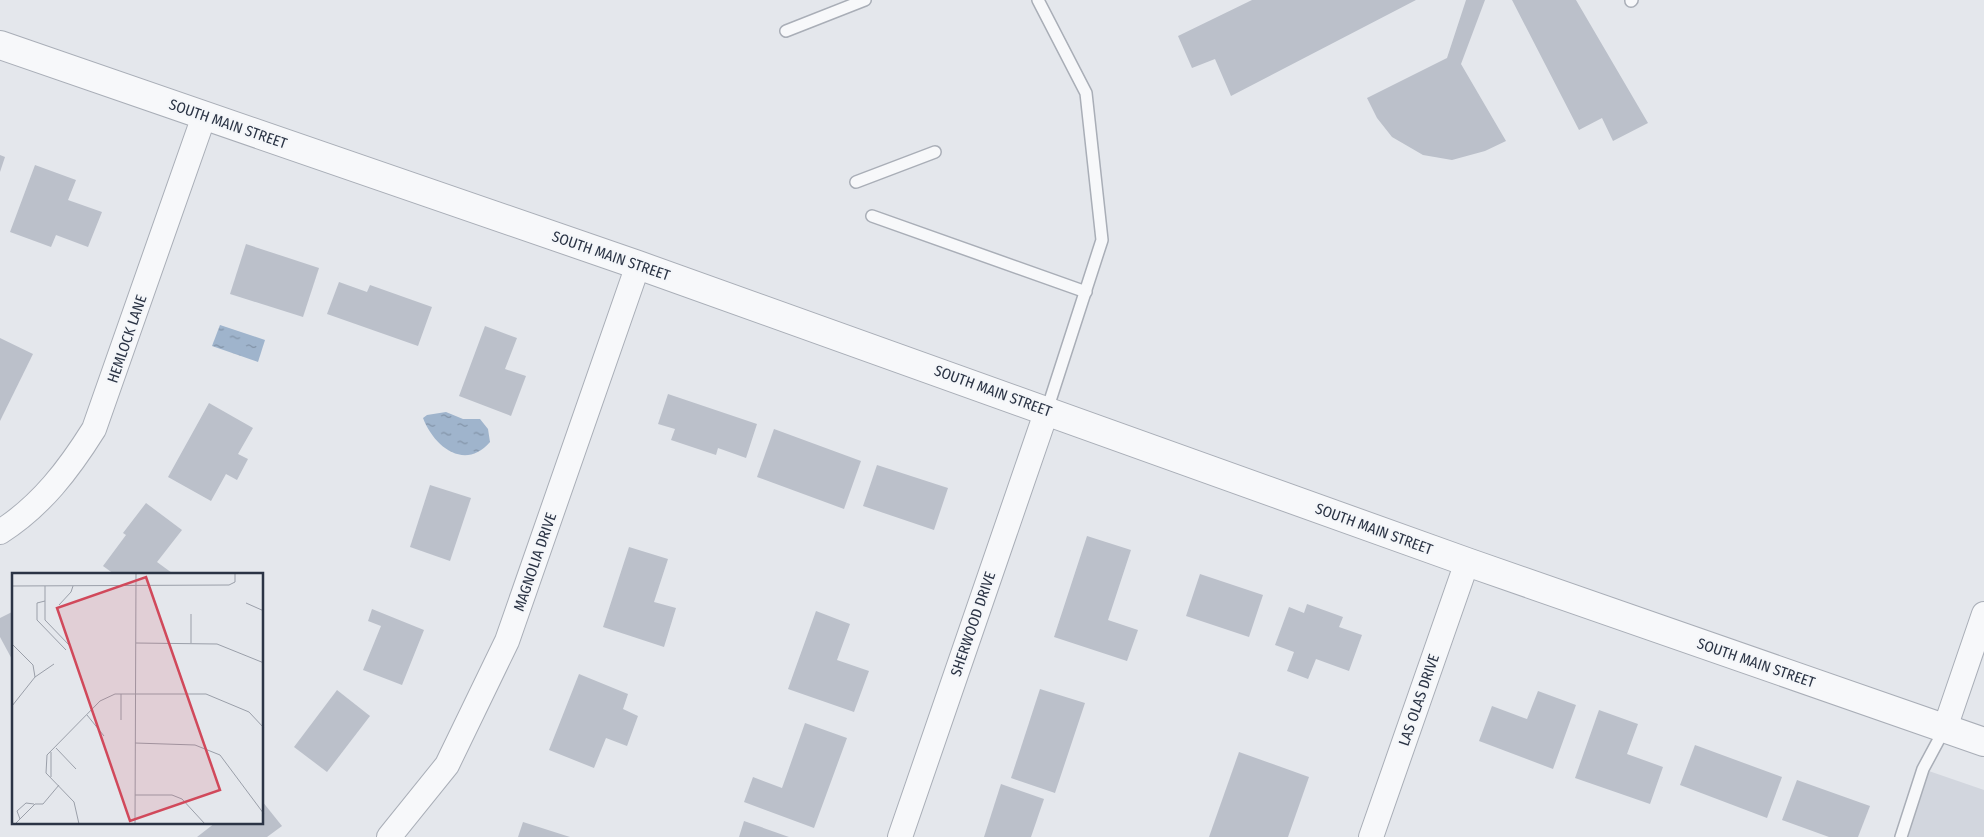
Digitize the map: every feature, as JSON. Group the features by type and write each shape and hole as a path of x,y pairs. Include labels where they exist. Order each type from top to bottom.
{"street":[{"name":"SOUTH MAIN STREET","path":"0,45 638,265 1047,410 1466,562 1984,742"},
{"name":"HEMLOCK LANE","path":"0,532 38,503 70,466 94,429 204,116"},
{"name":"MAGNOLIA DRIVE","path":"389,837 447,765 507,641 638,265"},
{"name":"SHERWOOD DRIVE","path":"900,837 1047,410"},
{"name":"LAS OLAS DRIVE","path":"1371,837 1466,562"},
{"path":"1945,728 1984,614"}],"lane":[{"path":"786,31 865,0"},
{"path":"1038,0 1086,93 1102,240 1047,410"},
{"path":"856,182 935,152"},
{"path":"872,216 1086,292"},
{"path":"1901,837 1923,768 1945,728"}],"shaded area":[{"path":"1923,769 1984,790 1984,837 1898,837"}],"water":[{"path":"220,325 265,340 258,362 212,346"},
{"path":"446,412 463,419 480,419 488,429 490,442 471,455 451,452 442,446 428,429 423,418 427,415"}],"building":[{"path":"1252,0 1416,0 1231,96 1215,59 1192,68 1178,36"},
{"path":"1466,0 1485,0 1461,64 1506,141 1485,151 1452,160 1423,155 1392,137 1377,118 1367,98 1447,58"},
{"path":"1512,0 1576,0 1648,123 1613,141 1602,118 1579,130"},
{"path":"0,155 5,157 0,172"},
{"path":"35,165 76,180 68,200 102,212 88,247 56,235 51,247 10,232"},
{"path":"246,244 319,268 303,317 230,294"},
{"path":"339,282 367,292 370,285 432,307 418,346 327,314"},
{"path":"485,326 517,338 505,369 526,376 511,416 459,396"},
{"path":"0,338 33,354 0,421"},
{"path":"668,394 757,424 746,458 718,448 716,455 671,440 675,429 658,424"},
{"path":"209,403 253,428 238,454 248,459 237,480 226,474 211,501 168,477"},
{"path":"774,429 861,461 844,509 757,477"},
{"path":"877,465 948,488 934,530 863,506"},
{"path":"430,485 471,498 450,561 410,547"},
{"path":"146,503 182,530 157,562 172,573 113,573 103,566 126,535 123,533"},
{"path":"1087,536 1131,550 1108,620 1138,630 1127,661 1054,637"},
{"path":"629,547 668,559 654,602 676,608 664,647 603,627"},
{"path":"1200,574 1263,595 1249,637 1186,616"},
{"path":"1307,604 1343,617 1339,627 1362,635 1349,671 1316,659 1308,679 1287,671 1294,652 1275,645 1289,607 1304,613"},
{"path":"372,609 424,630 402,685 363,670 381,626 368,621"},
{"path":"816,611 850,624 837,660 869,671 854,712 788,689"},
{"path":"12,612 12,659 0,637 0,618"},
{"path":"579,674 628,694 623,709 638,716 627,746 606,738 594,768 549,750"},
{"path":"1040,689 1085,703 1055,793 1011,778"},
{"path":"337,690 370,716 327,772 294,747"},
{"path":"1538,691 1576,705 1553,769 1479,741 1492,706 1527,719"},
{"path":"1599,710 1638,724 1627,754 1663,767 1650,804 1575,778"},
{"path":"805,723 847,738 814,828 744,802 753,777 782,788"},
{"path":"1695,745 1782,777 1767,818 1680,785"},
{"path":"1239,752 1309,777 1288,837 1209,837"},
{"path":"1797,780 1870,806 1858,837 1829,837 1782,820"},
{"path":"1001,784 1044,799 1031,837 984,837"},
{"path":"264,804 282,826 267,837 197,837 214,824 264,824"},
{"path":"744,821 789,837 739,837"},
{"path":"523,822 570,837 518,837"}]}
